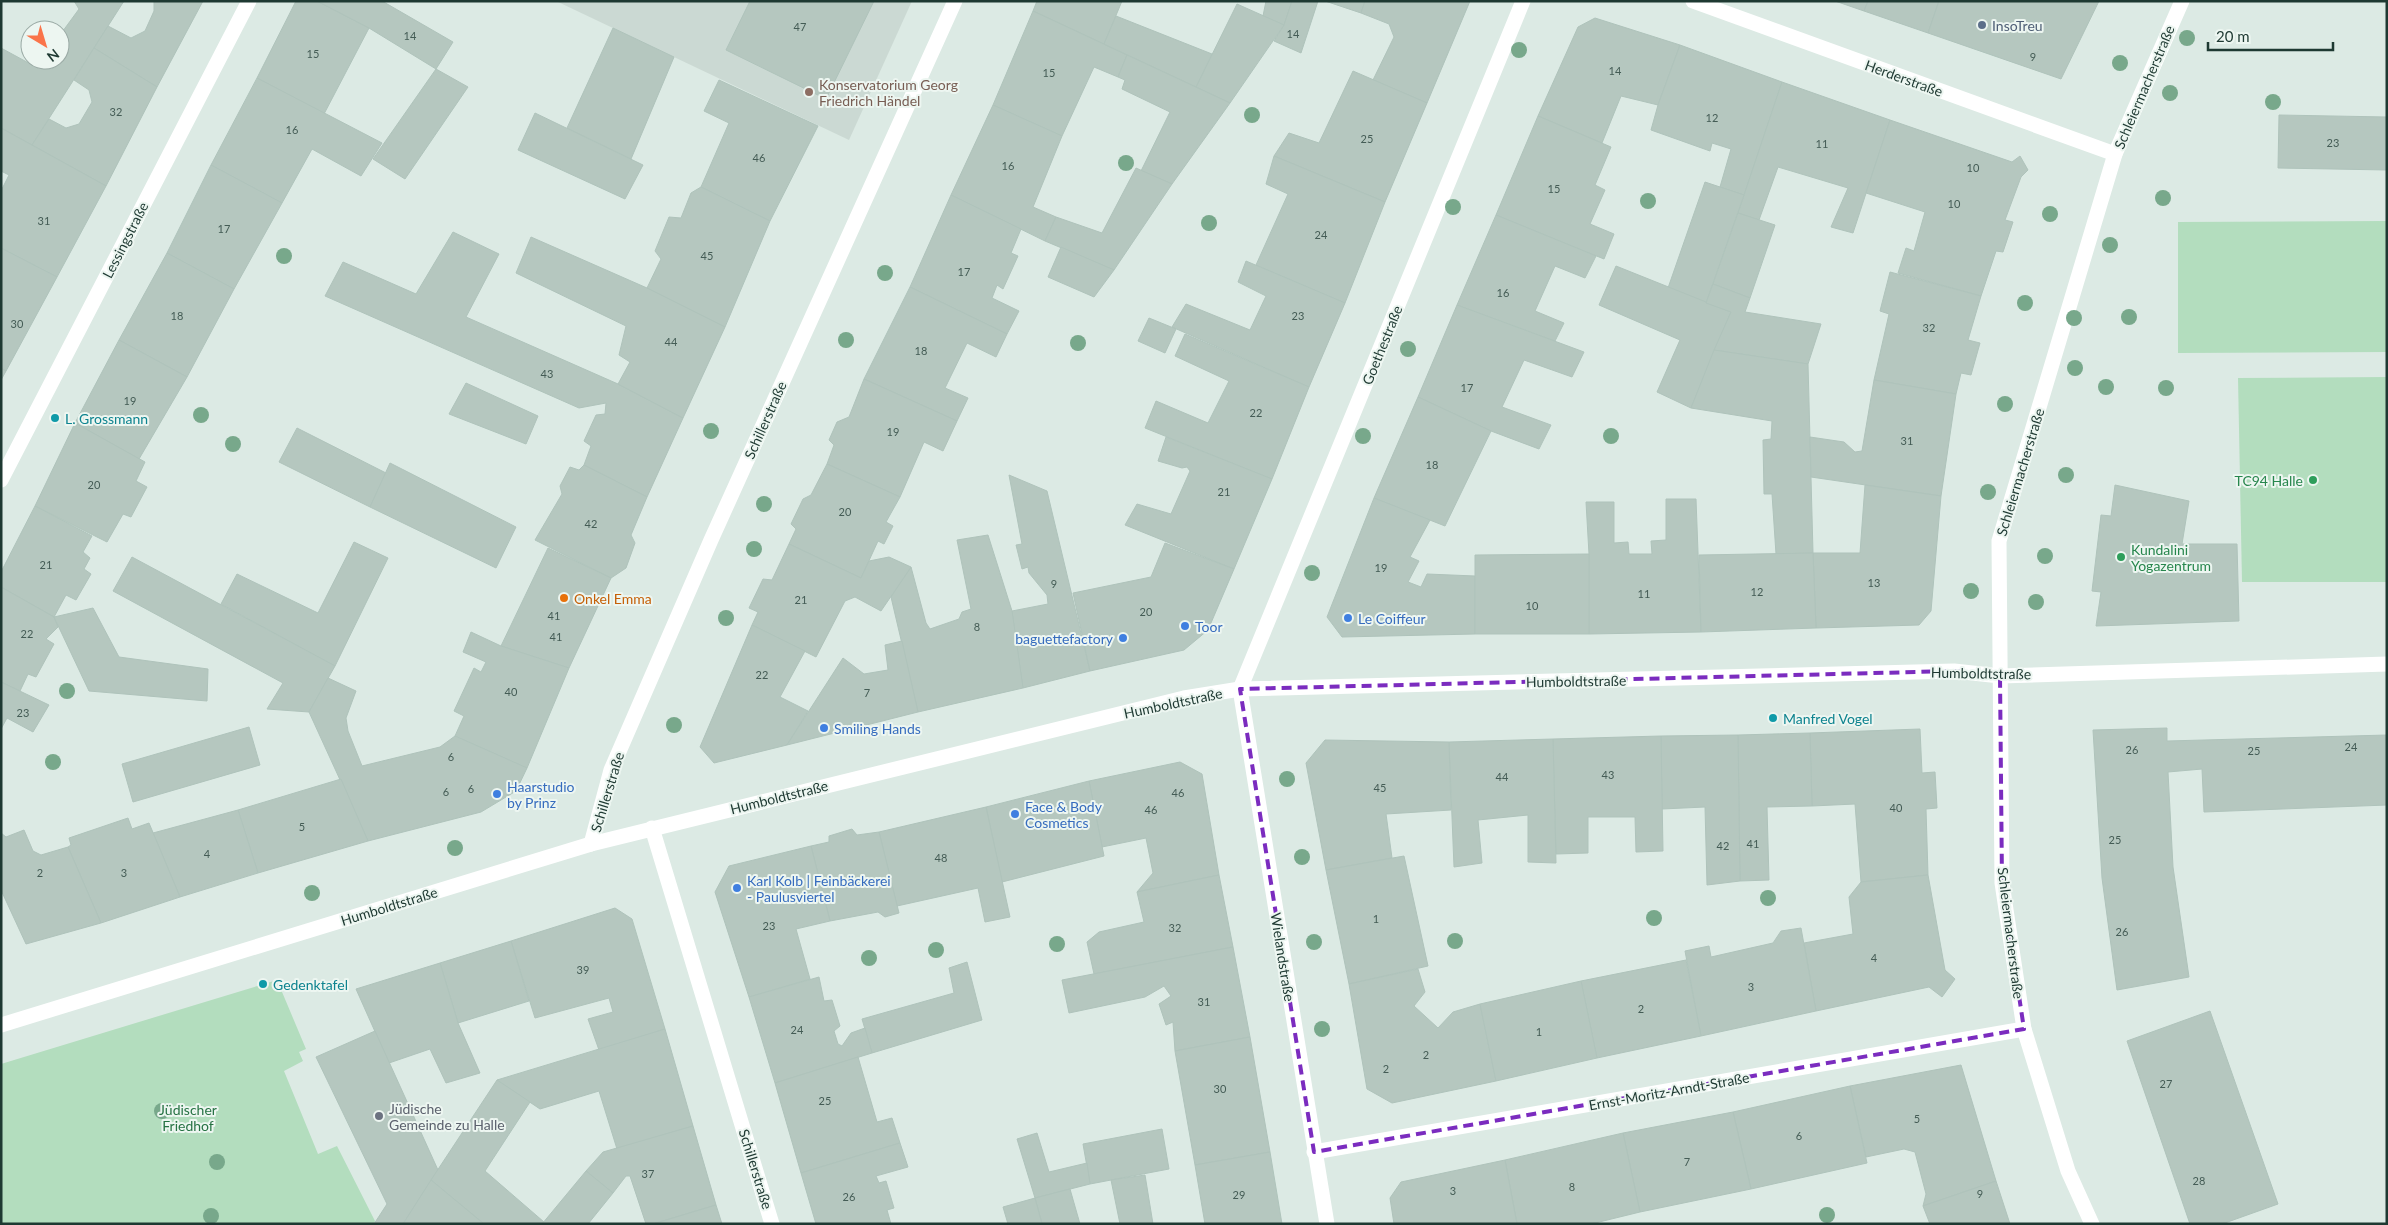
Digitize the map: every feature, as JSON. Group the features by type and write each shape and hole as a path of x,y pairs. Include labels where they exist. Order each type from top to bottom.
{"street":[{"name":"Lessingstraße","path":"1,480 249,1"},
{"name":"Schillerstraße","path":"591,844 614,761 715,531 955,1"},
{"name":"Goethestraße","path":"1240,689 1524,1"},
{"name":"Herderstraße","path":"1693,1 2115,154"},
{"name":"Schleiermacherstraße","path":"2092,1224 2068,1171 2024,1029 2002,883 1999,541 2115,154 2182,1"},
{"name":"Humboldtstraße","path":"1,1025 591,844 1184,698 1240,689 1954,671 2000,676 2387,664"},
{"name":"Wielandstraße","path":"1240,689 1327,1224"},
{"name":"Schillerstraße","path":"652,828 772,1224"},
{"name":"Ernst-Moritz-Arndt-Straße","path":"1314,1152 2024,1029"}],"highlighted area":[{"path":"1954,671 2000,676 2002,883 2024,1029 1314,1152 1240,689"}],"shaded area":[{"name":"Konservatorium Georg Friedrich Händel","path":"556,1 912,1 849,140"}],"green space":[{"path":"2387,221 2387,352 2178,353 2178,222"},
{"name":"TC94 Halle","path":"2387,377 2387,582 2242,582 2238,378"},
{"name":"Jüdischer Friedhof","path":"277,980 306,1049 299,1052 303,1061 284,1071 318,1154 337,1146 375,1221 374,1224 1,1224 1,1064"}],"building":[{"path":"74,1 124,1 32,145 1,128 1,48 20,58 20,70 70,70 70,21 79,9"},
{"path":"154,1 203,1 157,87 94,48 108,26 131,38 145,31 154,11"},
{"path":"296,1 317,1 369,28 324,114 257,78"},
{"path":"317,1 382,1 453,42 436,69 369,28"},
{"path":"750,1 874,1 826,99 726,50"},
{"path":"1037,1 1122,1 1104,44 1033,11"},
{"path":"1266,1 1292,1 1284,25 1263,16"},
{"path":"1292,1 1318,1 1301,53 1274,41 1284,25"},
{"path":"1325,1 1365,1 1361,13"},
{"path":"1365,1 1470,1 1427,103 1373,80 1394,37 1389,24 1361,13"},
{"path":"1835,1 1868,1 1864,11"},
{"path":"1868,1 1939,1 1928,33 1864,11"},
{"path":"1939,1 2099,1 2061,79 1928,33"},
{"path":"1237,4 1284,25 1230,103 1196,87"},
{"path":"1033,11 1127,55 1118,77 1094,67 1062,136 993,105"},
{"path":"1116,16 1212,54 1196,87 1104,44"},
{"path":"1595,18 1680,45 1658,105 1621,96 1602,143 1538,116 1578,27"},
{"path":"613,28 674,57 631,159 567,128"},
{"path":"1680,45 1782,82 1744,195 1720,187 1731,149 1712,143 1710,151 1651,130"},
{"path":"94,48 157,87 106,186 32,145 49,119 66,128 79,124 92,102 89,90 74,80"},
{"path":"1127,55 1230,103 1172,184 1141,171 1170,112 1122,89 1125,80 1118,77"},
{"path":"436,69 468,87 405,179 373,159"},
{"path":"1353,71 1427,103 1385,202 1274,156 1289,133 1319,143"},
{"path":"257,78 382,143 361,176 312,149 282,203 211,165"},
{"path":"719,80 818,126 770,221 701,187 729,123 704,111"},
{"path":"1782,82 1890,120 1853,233 1831,227 1848,188 1778,167 1759,220 1738,213"},
{"path":"993,105 1062,136 1033,207 1056,217 1045,241 951,195"},
{"path":"535,113 643,165 625,199 518,150"},
{"path":"2279,115 2387,117 2387,170 2278,168"},
{"path":"1538,116 1611,147 1595,185 1605,190 1590,224 1614,234 1604,259 1496,215"},
{"path":"1890,120 2012,162 2020,156 2028,170 2021,177 2005,220 2013,222 2003,252 1996,251 1981,296 1898,273 1906,248 1914,251 1925,212 1866,193"},
{"path":"1,128 106,186 57,277 1,248 1,191 9,175 1,171"},
{"path":"1274,156 1385,202 1345,303 1256,265 1288,194 1266,184"},
{"path":"211,165 282,203 234,289 167,253"},
{"path":"1136,168 1172,184 1114,270 1045,241 1056,217 1102,233"},
{"path":"1705,182 1744,195 1706,303 1668,288"},
{"path":"701,187 770,221 725,327 647,288 661,259 655,251 669,217 681,218 691,193"},
{"path":"951,195 1021,229 1011,253 1018,256 1003,289 997,285 992,298 1019,311 1007,334 910,287"},
{"path":"1738,213 1775,225 1750,298 1713,284"},
{"path":"1496,215 1596,256 1585,278 1555,266 1535,311 1564,323 1555,341 1457,305"},
{"path":"453,232 499,254 466,317 618,384 683,418 647,497 584,465 591,446 584,441 596,415 605,414 606,403 579,408 325,296 343,262 416,294"},
{"path":"531,237 647,288 725,327 683,418 618,384 630,362 619,355 626,326 516,273"},
{"path":"1061,247 1114,270 1094,297 1048,277"},
{"path":"1,248 57,277 6,371 1,368"},
{"path":"167,253 234,289 187,377 119,340"},
{"path":"1246,261 1345,303 1309,387 1172,327 1186,304 1250,330 1266,296 1238,282"},
{"path":"1616,266 1731,312 1691,408 1657,392 1680,340 1599,305"},
{"path":"1890,272 1981,296 1968,340 1980,343 1971,375 1961,373 1956,394 1874,380 1889,314 1880,311"},
{"path":"1713,284 1750,298 1745,312 1821,324 1808,364 1714,350 1731,312 1706,303"},
{"path":"910,287 1007,334 996,357 967,343 945,388 968,398 957,421 864,379"},
{"path":"1457,305 1584,352 1572,377 1524,360 1502,407 1551,425 1539,449 1491,431 1418,397"},
{"path":"1149,318 1176,329 1165,353 1138,341"},
{"path":"1185,334 1309,387 1272,479 1145,428 1156,401 1208,423 1229,381 1175,356"},
{"path":"119,340 187,377 139,459 75,423"},
{"path":"1714,350 1808,364 1813,553 1776,554 1772,494 1764,494 1763,440 1771,439 1772,421 1691,408"},
{"path":"1,368 6,371 1,380"},
{"path":"864,379 957,421 943,451 924,442 900,497 827,464 834,445 829,440 837,422 849,417"},
{"path":"1874,380 1956,394 1941,496 1811,477 1810,437 1844,442 1855,452 1862,451"},
{"path":"466,383 538,416 526,444 449,414"},
{"path":"1418,397 1491,431 1445,526 1374,498"},
{"path":"75,423 145,462 136,481 147,487 131,517 123,514 107,542 35,506"},
{"path":"297,428 386,473 370,507 279,462"},
{"path":"1166,437 1272,479 1234,569 1125,525 1137,504 1171,514 1190,471 1187,467 1182,468 1158,461"},
{"path":"390,463 516,527 496,568 370,507"},
{"path":"827,464 900,497 886,522 893,526 884,544 878,541 861,578 789,544 796,529 791,524 803,499 811,495"},
{"path":"584,465 647,497 631,535 635,543 626,568 611,578 535,540 562,494 560,486 570,467 579,470"},
{"path":"1009,475 1047,491 1090,671 1023,688 1012,611 1048,604 1047,595 1029,573 1028,567 1022,569 1016,545 1022,544"},
{"path":"1865,485 1941,496 1931,611 1919,625 1816,628 1813,553 1860,553"},
{"path":"2115,485 2189,501 2182,544 2237,544 2239,621 2096,626 2101,592 2092,591 2101,515 2111,516"},
{"path":"1374,498 1430,520 1410,557 1419,561 1408,582 1421,587 1427,574 1475,576 1475,634 1342,637 1327,617"},
{"path":"1666,499 1696,499 1701,632 1589,634 1589,554 1586,502 1614,502 1614,543 1628,542 1629,554 1652,554 1651,541 1666,540"},
{"path":"35,506 92,536 83,552 90,558 84,569 91,574 76,600 66,595 54,617 1,587 1,572"},
{"path":"988,535 1012,611 1023,688 918,712 891,597 911,567 926,623 930,629 959,619 962,612 971,609 957,540"},
{"path":"354,542 388,558 335,666 221,604 237,574 318,613"},
{"path":"1165,543 1234,569 1208,630 1184,650 1090,671 1073,593 1151,577"},
{"path":"789,544 861,578 869,561 889,557 911,567 881,611 855,597 845,601 816,657 752,625 758,612 749,608 763,579 772,580"},
{"path":"548,548 611,578 569,668 501,646"},
{"path":"1813,553 1816,628 1701,632 1699,555"},
{"path":"1589,554 1589,634 1475,634 1475,555"},
{"path":"132,557 335,666 309,712 267,709 283,683 113,591"},
{"path":"1,587 54,617 58,627 46,639 54,644 36,677 28,674 20,691 1,682"},
{"path":"93,608 119,657 208,669 207,701 89,691 54,617"},
{"path":"752,625 805,651 780,697 808,711 787,745 714,763 700,747"},
{"path":"471,632 501,646 569,668 527,768 455,736 464,716 454,711 474,668 481,672 486,662 463,652"},
{"path":"902,641 918,712 787,745 843,658 864,674 888,670 885,645"},
{"path":"328,678 356,691 346,718 348,731 362,766 440,747 455,736 527,768 516,791 481,812 368,841 309,712"},
{"path":"1,682 49,705 33,732 7,718 1,729"},
{"path":"249,727 260,765 133,802 122,764"},
{"path":"2167,728 2167,741 2387,735 2387,805 2204,812 2202,769 2168,772 2173,867 2189,977 2117,990 2102,878 2093,730"},
{"path":"1920,729 1922,773 1935,772 1937,808 1926,809 1928,875 1861,882 1855,804 1812,806 1810,733"},
{"path":"1810,733 1812,806 1767,807 1769,880 1740,881 1738,735"},
{"path":"1738,735 1740,881 1707,885 1705,807 1662,809 1661,736"},
{"path":"1661,736 1663,851 1636,852 1635,817 1588,817 1588,853 1556,854 1553,739"},
{"path":"1553,739 1556,863 1528,862 1528,815 1478,820 1482,863 1454,867 1449,742"},
{"path":"1325,740 1449,742 1451,810 1386,814 1392,858 1326,870 1306,763"},
{"path":"1180,762 1202,774 1219,875 1137,892 1153,873 1146,838 1102,847 1089,781"},
{"path":"341,779 368,841 258,873 238,810"},
{"path":"1089,781 1104,856 1002,882 986,807"},
{"path":"986,807 1010,917 985,922 978,888 897,906 879,832"},
{"path":"238,810 258,873 180,897 153,833"},
{"path":"128,818 132,829 149,823 180,897 101,923 68,847 71,845 69,838"},
{"path":"852,829 857,835 879,832 899,913 885,917 878,912 830,921 811,846 829,842 829,836"},
{"path":"24,830 33,851 41,855 68,847 101,923 26,944 1,890 1,833 6,837"},
{"path":"811,846 830,921 796,929 810,979 749,997 715,892 729,866"},
{"path":"1404,856 1428,966 1349,984 1326,870"},
{"path":"1219,875 1233,947 1094,974 1087,942 1099,932 1144,922 1137,892"},
{"path":"1928,875 1945,970 1955,979 1942,997 1929,987 1816,1011 1804,943 1853,934 1849,897 1861,882"},
{"path":"615,908 632,919 665,1029 599,1050 588,1019 613,1012 609,998 535,1018 511,941"},
{"path":"1801,928 1816,1011 1701,1036 1685,951 1709,946 1711,957 1773,943 1781,931"},
{"path":"511,941 529,1001 458,1023 440,963"},
{"path":"1233,947 1250,1037 1175,1051 1173,1022 1166,1025 1159,1004 1171,996 1164,986 1145,997 1069,1013 1062,980"},
{"path":"1686,960 1701,1036 1597,1058 1581,981"},
{"path":"967,962 982,1020 872,1053 862,1019 954,993 949,968"},
{"path":"440,963 458,1023 480,1073 446,1083 430,1049 389,1063 356,989"},
{"path":"1418,969 1425,992 1414,1006 1438,1028 1453,1012 1480,1004 1496,1081 1392,1103 1367,1089 1349,984"},
{"path":"819,977 824,1001 832,1000 840,1026 834,1031 838,1044 842,1046 851,1033 865,1028 872,1053 775,1083 749,997"},
{"path":"1581,981 1597,1058 1496,1081 1480,1004"},
{"path":"2210,1011 2278,1204 2222,1224 2190,1224 2127,1041"},
{"path":"665,1029 693,1126 617,1149 599,1091 540,1109 497,1080"},
{"name":"Jüdische Gemeinde zu Halle","path":"375,1031 438,1170 403,1224 374,1224 387,1204 316,1057"},
{"path":"1250,1037 1270,1152 1195,1165 1175,1051"},
{"path":"858,1057 877,1122 892,1118 900,1143 801,1173 775,1083"},
{"path":"1961,1065 1996,1181 1923,1206 1926,1194 1915,1152 1904,1149 1866,1157 1850,1086"},
{"path":"497,1080 530,1102 485,1171 544,1222 542,1224 484,1224 431,1180"},
{"path":"1850,1086 1867,1163 1751,1189 1733,1112"},
{"path":"1733,1112 1751,1189 1640,1212 1623,1133"},
{"path":"693,1126 716,1205 653,1224 646,1224 630,1176 626,1176 613,1193 586,1171 603,1152"},
{"path":"1162,1129 1169,1169 1090,1184 1083,1144"},
{"path":"1037,1133 1049,1172 1087,1163 1090,1184 1035,1198 1017,1139"},
{"path":"1623,1133 1640,1212 1591,1224 1517,1224 1505,1160"},
{"path":"900,1143 908,1167 876,1176 879,1183 886,1181 894,1208 887,1210 891,1224 816,1224 801,1173"},
{"path":"1270,1152 1282,1224 1205,1224 1195,1165"},
{"path":"1505,1160 1517,1224 1394,1224 1390,1198 1401,1182"},
{"path":"586,1171 613,1193 588,1224 542,1224"},
{"path":"1145,1175 1153,1224 1120,1224 1111,1180"},
{"path":"431,1180 484,1224 403,1224"},
{"path":"1996,1181 2010,1224 1930,1224 1923,1206"},
{"path":"1070,1189 1080,1224 1042,1224 1035,1198"},
{"path":"1035,1198 1042,1224 1008,1224 1003,1207"},
{"path":"716,1205 722,1224 653,1224"}],"place":[{"name":"InsoTreu","path":"1982,25"},
{"name":"Konservatorium Georg Friedrich Händel","path":"809,92"},
{"name":"L. Grossmann","path":"55,418"},
{"name":"TC94 Halle","path":"2313,480"},
{"name":"Kundalini Yogazentrum","path":"2121,557"},
{"name":"Onkel Emma","path":"564,598"},
{"name":"Le Coiffeur","path":"1348,618"},
{"name":"Toor","path":"1185,626"},
{"name":"baguettefactory","path":"1123,638"},
{"name":"Manfred Vogel","path":"1773,718"},
{"name":"Smiling Hands","path":"824,728"},
{"name":"Haarstudio by Prinz","path":"497,794"},
{"name":"Face & Body Cosmetics","path":"1015,814"},
{"name":"Karl Kolb | Feinbäckerei - Paulusviertel","path":"737,888"},
{"name":"Gedenktafel","path":"263,984"},
{"name":"Jüdische Gemeinde zu Halle","path":"379,1116"}]}
